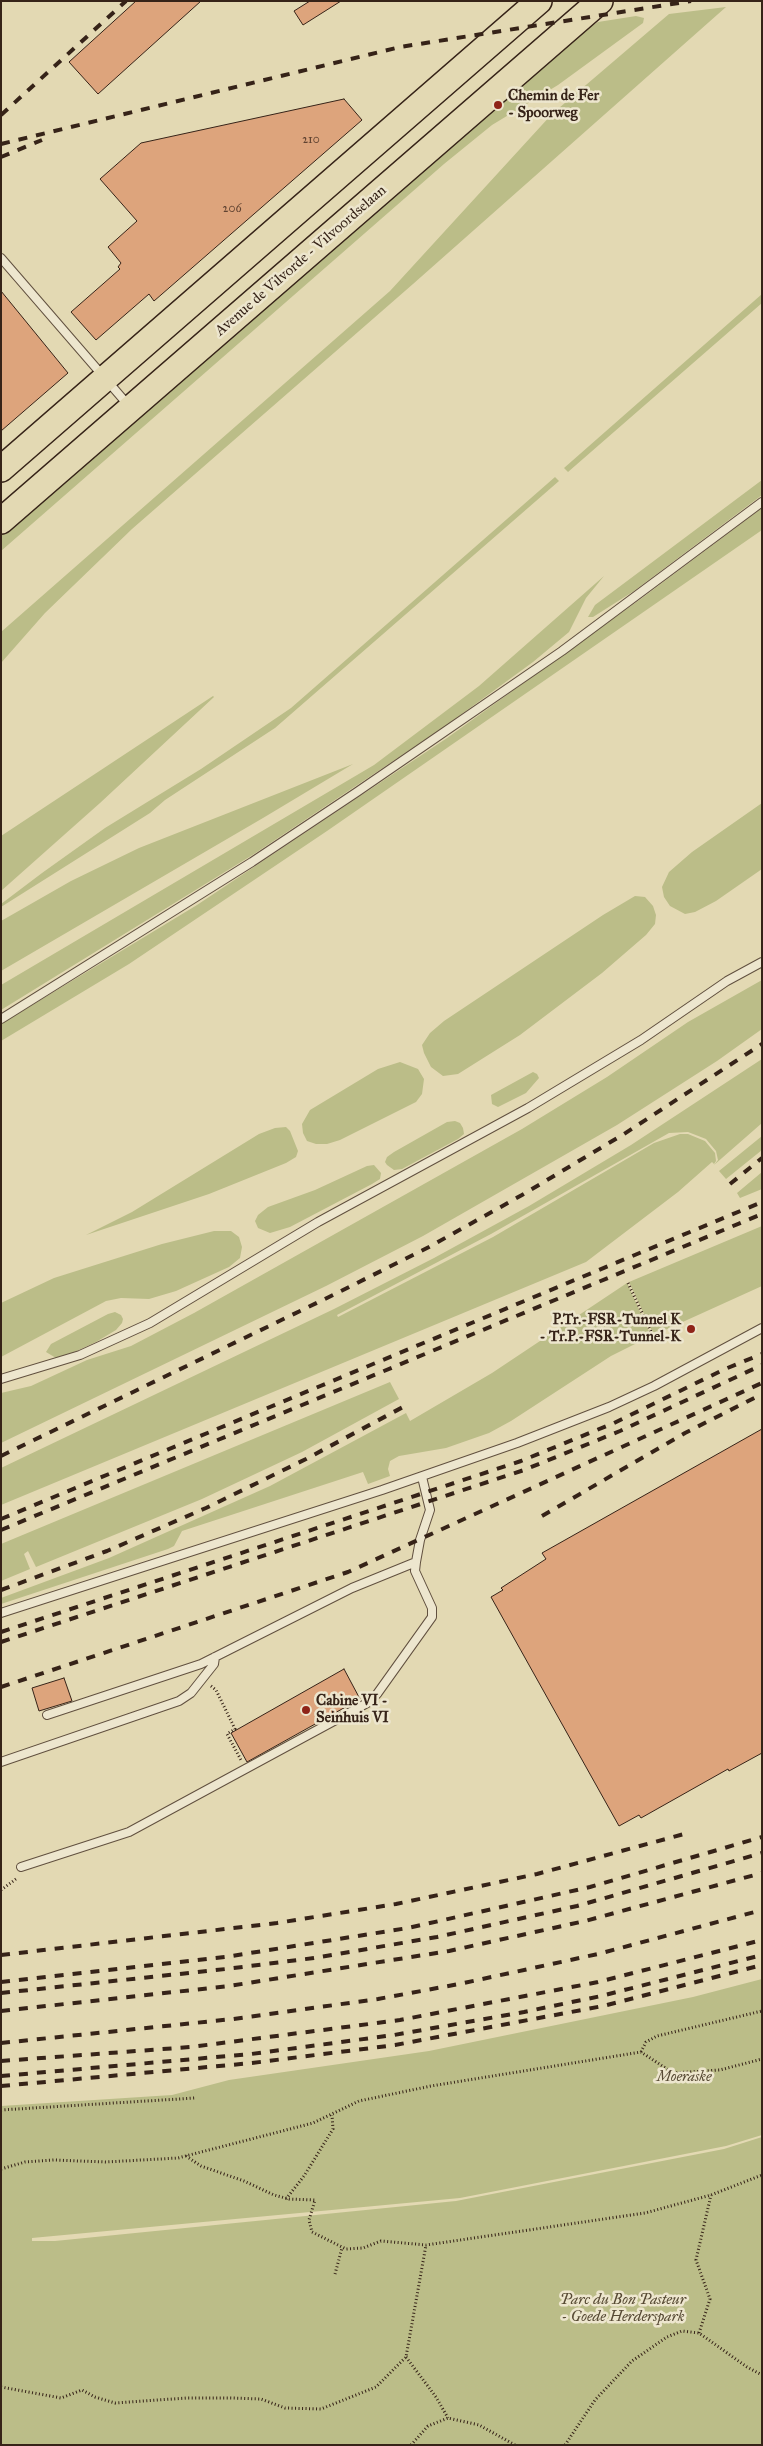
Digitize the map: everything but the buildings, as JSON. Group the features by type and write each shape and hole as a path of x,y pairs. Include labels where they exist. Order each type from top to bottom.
{"main road":[{"path":"1,469 539,1"},
{"name":"Avenue de Vilvorde - Vilvoordselaan","path":"1,521 600,1"}],"lane":[{"path":"1,258 131,408"},
{"path":"1,1019 252,862 357,792 562,651 762,502"},
{"path":"1,1379 80,1356 150,1323 318,1222 528,1108 641,1040 727,982 762,962"},
{"path":"1,1613 422,1477 517,1443 609,1407 697,1364 762,1328"},
{"path":"21,1867 129,1832 369,1702 377,1694 432,1617 432,1608 415,1571 420,1540 430,1510 422,1477"},
{"path":"47,1715 179,1672 215,1657 352,1588 416,1562"},
{"path":"1,1762 170,1705 186,1697 214,1664 215,1657"}],"path":[{"path":"628,1283 653,1336"},
{"path":"202,1679 216,1690 235,1729 227,1734 246,1769"},
{"path":"1,1890 20,1876 21,1867"},
{"path":"641,2052 646,2042 656,2036 762,2011"},
{"path":"1,2169 25,2162 54,2160 161,2160 186,2156 313,2123 359,2101 431,2086 641,2052 673,2073 720,2070 762,2060"},
{"path":"1,2110 195,2098"},
{"path":"286,2199 304,2176 333,2129 334,2121 332,2115"},
{"path":"186,2156 201,2166 286,2199 314,2200 309,2220 312,2232 342,2248 362,2248 381,2241 426,2245 645,2213 711,2195 762,2175"},
{"path":"699,2333 710,2299 696,2260 711,2195"},
{"path":"1,2387 61,2398 82,2390 95,2397 115,2403 187,2398 231,2398 261,2399 285,2408 322,2409 376,2387 406,2357 426,2245"},
{"path":"335,2274 342,2248"},
{"path":"565,2445 594,2400 632,2361 667,2337 682,2331 699,2333 747,2367 762,2374"},
{"path":"406,2357 436,2397 448,2418"},
{"path":"411,2445 428,2426 448,2418 479,2425 515,2445"}],"green space":[{"path":"726,7 132,529 45,613 1,663 1,632 390,291 552,114 669,14"},
{"path":"636,16 644,18 643,23 558,85 492,125 444,164 1,551 1,534 579,34 598,22"},
{"path":"762,294 762,303 568,472 564,468"},
{"path":"555,477 559,481 275,728 165,800 150,813 1,907 1,904 105,828 201,769 291,708"},
{"path":"762,480 762,495 634,591 593,617 588,617 595,605"},
{"path":"762,508 762,530 327,831 129,964 1,1041 1,1024 197,905 447,738 642,598"},
{"path":"604,576 586,598 569,632 533,662 444,727 254,854 1,1010 1,985 374,765 479,686"},
{"path":"213,696 100,803 1,891 1,836"},
{"path":"353,764 1,971 1,921 71,881 139,848"},
{"path":"762,803 762,869 716,901 695,912 685,914 670,906 664,897 662,887 669,872 692,852"},
{"path":"635,896 645,897 653,906 656,915 655,924 646,935 602,973 520,1035 458,1074 443,1076 431,1067 422,1045 430,1033 444,1021 603,915"},
{"path":"762,980 762,1029 717,1061 617,1125 423,1236 326,1286 1,1443 1,1393 31,1386 87,1360 131,1346 194,1313 522,1129 607,1077 688,1022"},
{"path":"762,1059 762,1123 714,1165 718,1160 716,1151 706,1139 688,1132 669,1133 491,1234 337,1315 338,1317 493,1237 654,1143 680,1134 688,1134 705,1141 715,1153 716,1161 714,1164 712,1162 678,1192 586,1262 1,1505 1,1468 334,1309 434,1258 529,1206 631,1145"},
{"path":"400,1062 418,1069 424,1079 422,1094 416,1102 340,1140 327,1144 316,1144 307,1141 303,1133 302,1124 310,1110 378,1069"},
{"path":"533,1072 539,1078 526,1093 498,1107 492,1104 491,1095"},
{"path":"455,1121 460,1123 464,1134 458,1139 402,1169 394,1170 385,1162 387,1157 394,1152 447,1122"},
{"path":"286,1127 290,1131 298,1151 296,1157 286,1163 209,1194 86,1235 132,1212 259,1134 275,1128"},
{"path":"762,1136 762,1150 726,1179 719,1171"},
{"path":"374,1165 381,1173 380,1179 372,1184 290,1227 270,1233 258,1228 255,1221 258,1215 268,1207 315,1190 367,1166"},
{"path":"762,1172 762,1189 740,1198 737,1193"},
{"path":"762,1226 762,1286 654,1335 629,1282"},
{"path":"214,1231 231,1231 239,1237 242,1247 240,1258 229,1267 176,1291 149,1299 121,1298 106,1301 1,1357 1,1303 54,1278 162,1244"},
{"path":"627,1283 651,1336 611,1356 511,1421 489,1433 446,1448 399,1456 390,1461 388,1469 390,1476 368,1484 363,1472 182,1531 174,1546 168,1549 1,1604 1,1598 109,1558 270,1486 406,1413 410,1421 492,1373"},
{"path":"115,1312 121,1315 122,1323 116,1330 96,1342 56,1358 46,1352 51,1344"},
{"path":"390,1382 399,1399 302,1452 202,1499 36,1567 28,1551 24,1554 30,1569 1,1581 1,1544"},
{"name":"Parc du Bon Pasteur - Goede Herderspark","path":"762,1979 762,2135 726,2146 460,2198 32,2238 32,2241 55,2241 456,2201 724,2149 762,2137 762,2445 1,2445 1,2106 172,2095 229,2080 429,2051 693,1997"}],"railway":[{"path":"1,115 126,1"},
{"path":"1,144 400,47 691,1"},
{"path":"1,157 42,140"},
{"path":"1,1456 429,1247 522,1195 624,1134 762,1044"},
{"path":"730,1184 762,1158"},
{"path":"1,1519 762,1202"},
{"path":"1,1530 762,1214"},
{"path":"1,1632 521,1461 614,1423 725,1369 762,1354"},
{"path":"1,1642 524,1470 620,1431 762,1365"},
{"path":"1,1687 348,1572 762,1383"},
{"path":"542,1516 685,1433 762,1394"},
{"path":"1,1590 107,1551 206,1508 306,1459 403,1407"},
{"path":"1,1955 277,1923 396,1904 537,1874 684,1834"},
{"path":"1,1982 225,1957 408,1928 590,1887 762,1837"},
{"path":"1,1993 314,1958 437,1937 577,1906 762,1853"},
{"path":"1,2011 229,1986 449,1951 585,1921 762,1873"},
{"path":"1,2043 233,2019 378,1999 459,1984 598,1954 762,1910"},
{"path":"1,2061 191,2047 400,2020 598,1982 762,1940"},
{"path":"1,2076 251,2054 394,2035 601,1996 762,1955"},
{"path":"1,2086 252,2063 395,2045 603,2006 762,1965"}],"place":[{"name":"Chemin de Fer - Spoorweg","path":"498,105"},
{"name":"P.Tr.-FSR-Tunnel K - Tr.P.-FSR-Tunnel-K","path":"691,1329"},
{"name":"Cabine VI - Seinhuis VI","path":"306,1710"}],"park label":[{"name":"Moeraske","path":"684,2077"}]}
